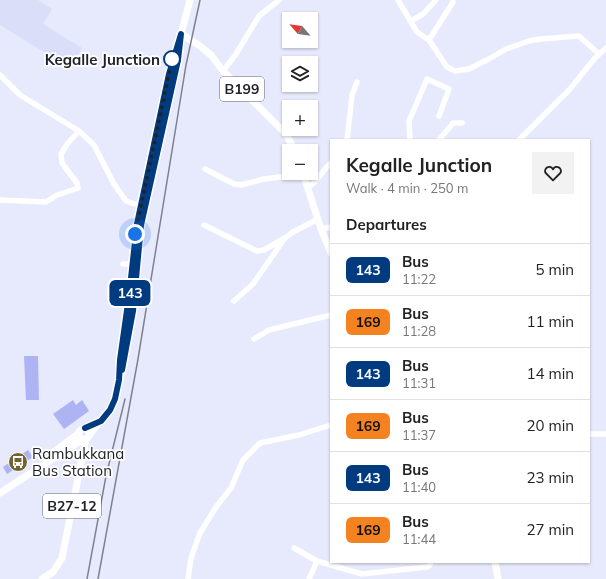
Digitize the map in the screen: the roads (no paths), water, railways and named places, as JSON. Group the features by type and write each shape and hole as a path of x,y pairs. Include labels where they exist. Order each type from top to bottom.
{"main road":[{"path":"119,380 135,234 142,207 170,66 181,34 190,0"},
{"name":"B199","path":"181,34 206,50 223,71 286,134 291,144"},
{"path":"305,180 321,229 330,251"},
{"path":"0,493 84,435 101,421 112,406 125,360 133,311 142,207"},
{"path":"0,489 84,435"},
{"name":"B27-12","path":"42,579 54,572 62,558 84,435"},
{"path":"495,563 498,579"}],"street":[{"path":"223,71 236,54 259,16 280,0"},
{"path":"398,0 417,32 429,40 446,66 455,70 468,69 489,59 506,48 540,39 579,36 599,54"},
{"path":"411,21 423,14 436,0"},
{"path":"429,40 453,2"},
{"path":"520,139 570,89 599,54 606,48"},
{"path":"0,76 20,96 79,131 94,145 114,184 126,201 142,207"},
{"path":"410,139 409,121 427,79 449,89 439,116"},
{"path":"347,139 352,95 357,82"},
{"path":"441,139 453,123 462,123"},
{"path":"0,200 46,202 57,195 78,188 77,183 62,163 62,154 68,143 79,131"},
{"path":"308,187 313,184 330,164"},
{"path":"205,168 234,184 241,185 264,179 282,177"},
{"path":"204,225 257,251 264,250 318,219"},
{"path":"321,229 330,227"},
{"path":"234,301 253,284 286,238"},
{"path":"123,264 132,264"},
{"path":"254,339 269,330 330,315"},
{"path":"188,579 190,558 200,533 216,507 231,488 243,460 260,443 299,435 330,426"},
{"path":"590,434 606,434"},
{"path":"294,548 317,561 362,574 427,567 431,563"},
{"path":"309,579 317,561"}],"railway":[{"path":"98,579 138,359 186,65 200,0"},
{"path":"87,579 106,476 125,399"}],"place":[{"name":"Kegalle Junction","path":"172,59"},
{"name":"Rambukkana Bus Station","path":"18,462"}]}
